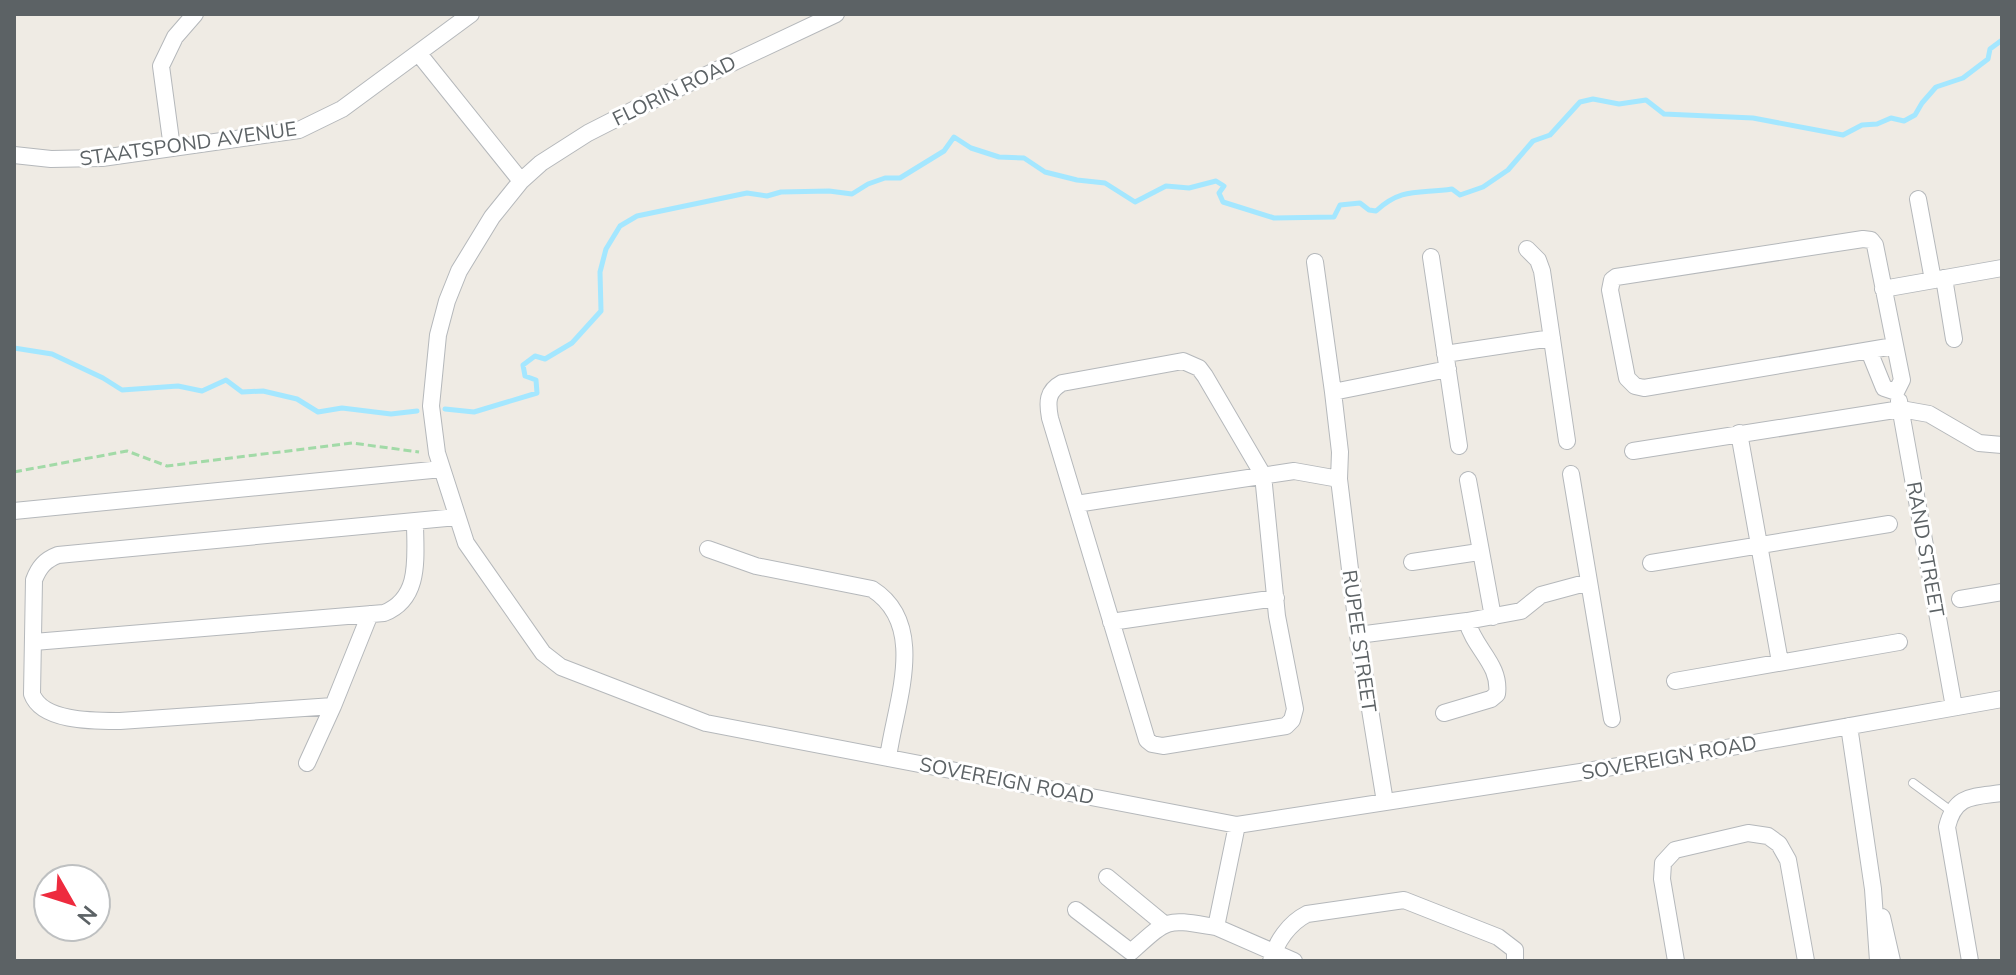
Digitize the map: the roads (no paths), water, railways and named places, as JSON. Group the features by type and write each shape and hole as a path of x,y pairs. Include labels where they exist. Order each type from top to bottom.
{"street":[{"path":"172,148 161,66 175,37 195,14"},
{"name":"STAATSPOND AVENUE","path":"14,155 51,159 102,158 299,130 342,109 471,14"},
{"name":"FLORIN ROAD","path":"521,181 541,163 588,133 836,14"},
{"path":"419,54 521,181"},
{"name":"SOVEREIGN ROAD","path":"521,181 476,242 447,301 438,335 433,375 432,431 457,517 466,543 543,653 561,667 706,723 1237,825 1664,759 2002,699"},
{"path":"1918,199 1954,339"},
{"path":"1869,351 1884,388 1896,392 1902,380 1875,245 1871,240 1612,280 1610,290 1627,378 1635,386 1644,388 1894,346"},
{"path":"1527,249 1538,260 1542,271 1567,441"},
{"path":"1431,257 1459,446"},
{"name":"RUPEE STREET","path":"1315,262 1340,452 1339,479 1358,635 1385,802"},
{"path":"1883,289 2002,268"},
{"path":"1333,392 1446,361 1552,338"},
{"path":"1183,361 1199,368 1263,475 1276,598 1295,709 1292,720 1286,726 1163,746 1152,744 1147,740 1050,418 1050,393 1062,383 1183,361"},
{"name":"RAND STREET","path":"1896,392 1954,707"},
{"path":"1633,451 1901,409 1929,414 1979,443 2002,445"},
{"path":"1739,433 1780,662"},
{"path":"14,511 439,461"},
{"path":"1076,504 1294,471 1339,479"},
{"path":"1571,474 1612,719"},
{"path":"1468,480 1493,617"},
{"path":"333,706 120,721 86,720 48,712 33,700 34,580 41,565 58,555 457,517"},
{"path":"34,642 370,614 395,608 407,596 414,571 415,521"},
{"path":"1651,563 1889,524"},
{"path":"708,549 756,566 872,589 887,599 905,639 905,662 888,758"},
{"path":"1412,562 1479,552"},
{"path":"1358,635 1521,611 1541,595 1589,582"},
{"path":"1960,599 2002,592"},
{"path":"1111,622 1276,598"},
{"path":"307,763 370,614"},
{"path":"1444,713 1491,699 1497,694 1492,664 1475,645 1467,621"},
{"path":"1675,681 1899,642"},
{"path":"1849,726 1873,889 1878,961"},
{"path":"1953,961 1969,954 1949,845 1947,827 1951,811 1969,798 2002,793"},
{"path":"1216,927 1237,825"},
{"path":"1676,961 1662,879 1663,863 1667,856 1684,847 1748,833 1768,836 1779,844 1788,860 1806,961"},
{"path":"1107,877 1164,924"},
{"path":"1873,889 1892,961"},
{"path":"1272,957 1292,925 1307,914 1404,900 1498,937 1515,950 1515,961"},
{"path":"1076,910 1130,957 1164,924 1179,921 1216,927 1272,957 1294,961"}],"lane":[{"path":"1913,783 1951,811"}],"waterway":[{"path":"445,409 474,412 537,393 536,380 525,376 523,365 535,356 545,359 572,343 601,311 600,272 606,249 620,226 637,216 747,193 767,196 781,192 852,194 885,178 900,178 944,151 954,137 971,148 999,157 1024,158 1045,172 1105,183 1135,202 1166,186 1189,188 1216,181 1224,186 1219,193 1223,202 1274,218 1334,217 1340,205 1360,203 1376,211 1394,198 1411,193 1452,189 1460,195 1483,187 1508,170 1533,141 1550,135 1580,102 1593,99 1619,104 1646,100 1664,114 1753,118 1843,135 1862,125 1877,124 1891,118 1904,121 1915,115 1936,87 1963,78 1988,59 1990,49 2002,40"},
{"path":"14,348 52,354 122,390 178,386 202,391 226,380 242,392 263,391 297,399 318,412 342,408 391,414 417,411"}]}
